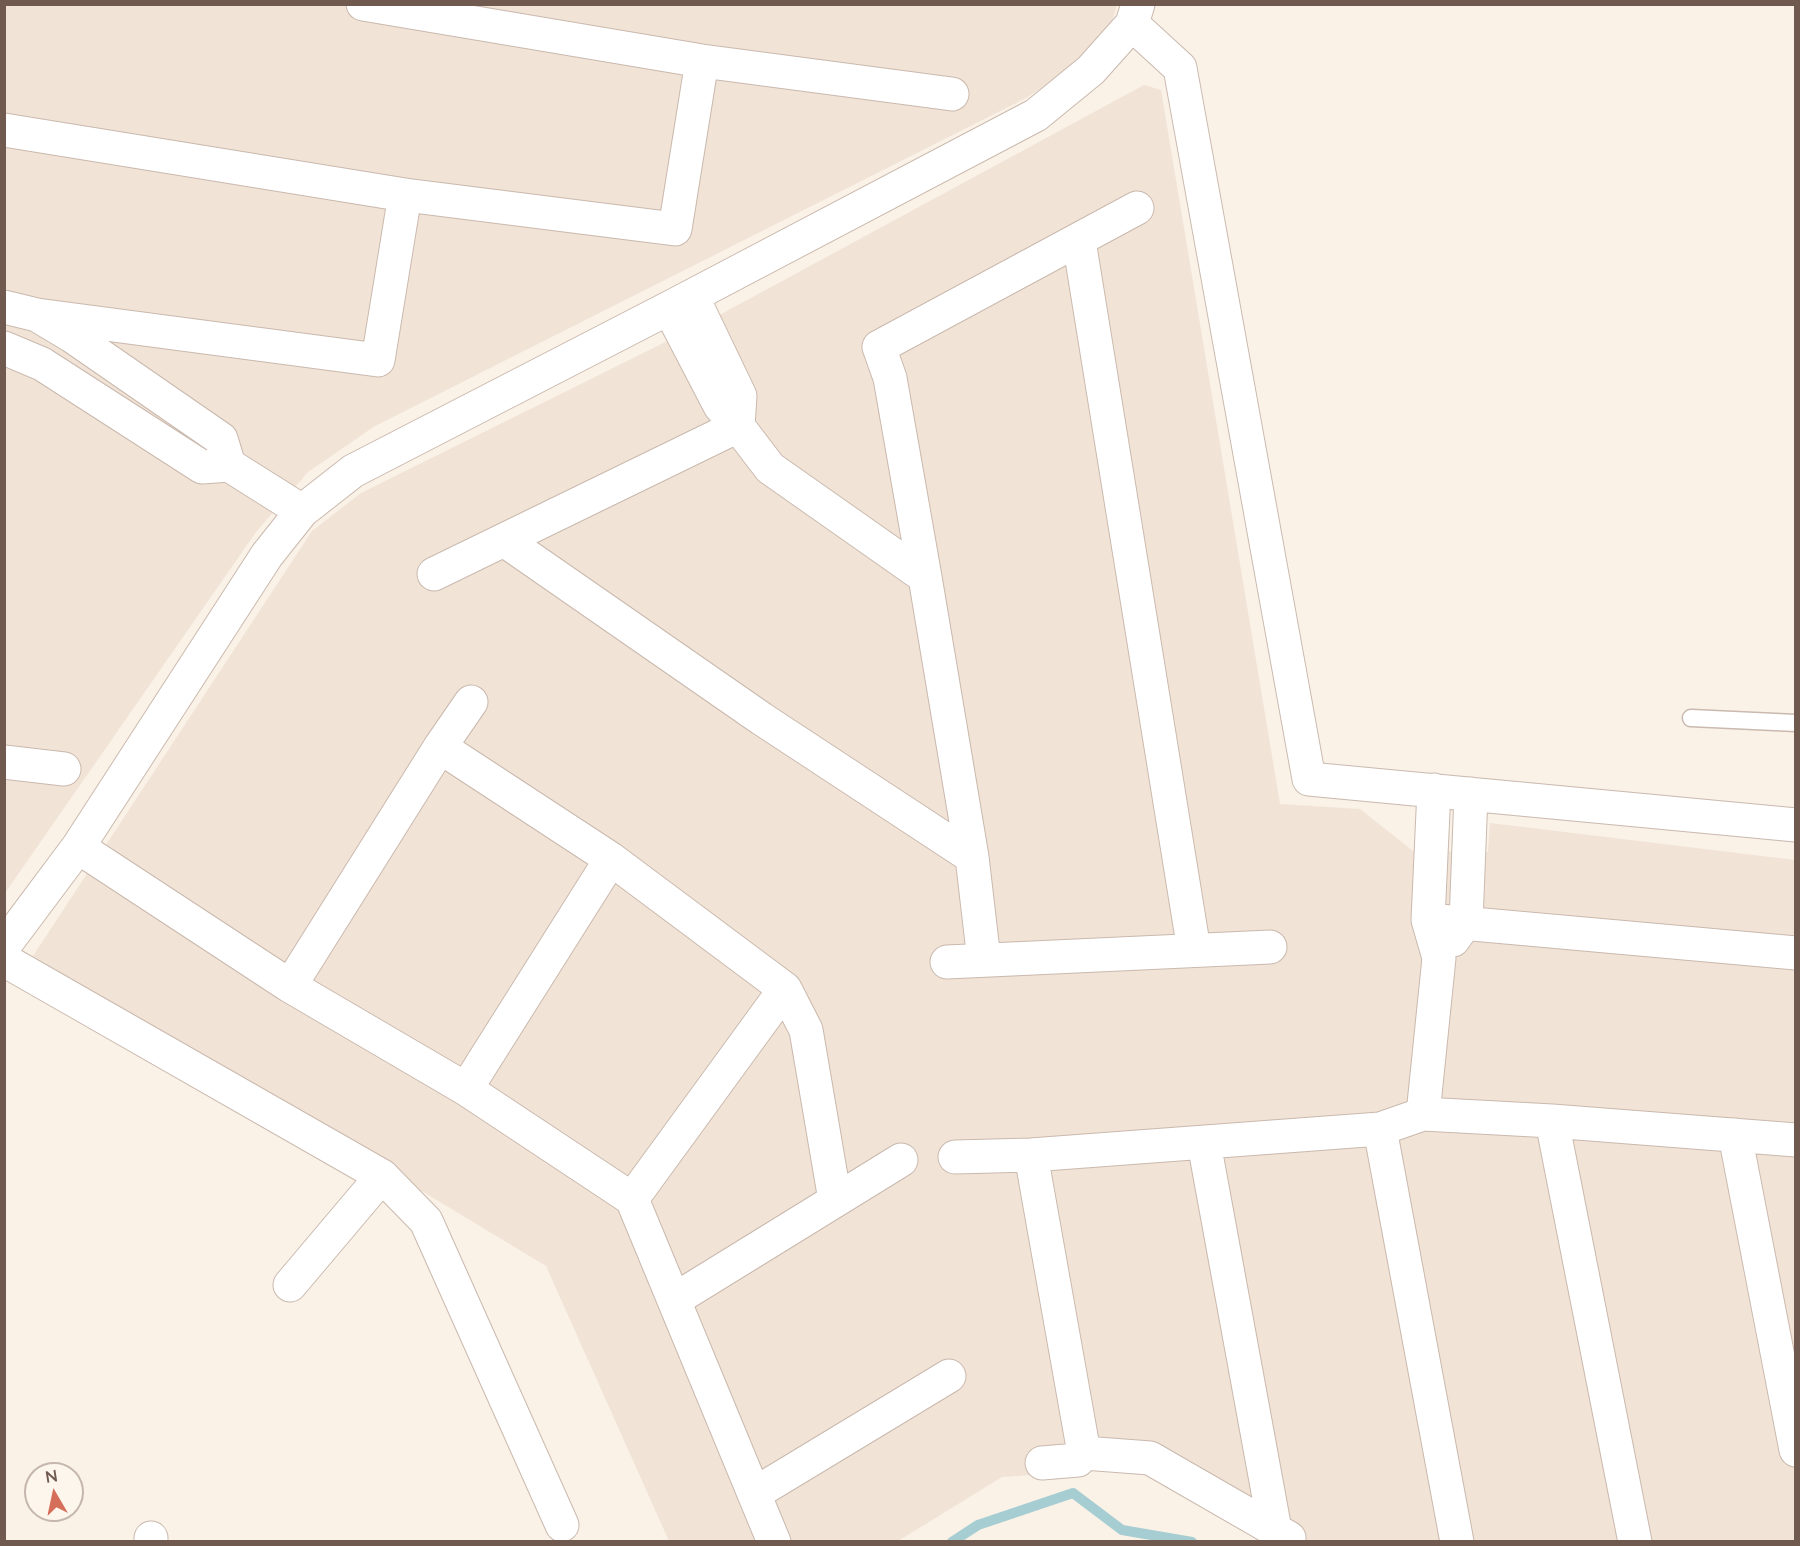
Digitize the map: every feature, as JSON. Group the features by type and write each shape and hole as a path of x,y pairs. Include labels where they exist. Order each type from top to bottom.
{"street":[{"path":"363,4 702,61 952,94"},
{"path":"4,946 78,847 267,555 302,511 353,471 1036,115 1091,70 1135,14 1179,68 1309,779 1796,825"},
{"path":"4,130 405,195 675,229 702,61"},
{"path":"4,307 37,315 92,335 378,360 405,195"},
{"path":"984,960 972,857 890,378 879,347 1137,208"},
{"path":"1079,241 1194,950"},
{"path":"680,302 740,396 738,426 770,468 924,577"},
{"path":"63,378 92,335"},
{"path":"92,335 221,439 229,465"},
{"path":"4,348 42,364 202,467 229,465 302,511"},
{"path":"434,574 738,426"},
{"path":"504,540 762,719 972,857"},
{"path":"290,986 440,747 471,702"},
{"path":"440,747 610,858 785,989 806,1030 835,1200"},
{"path":"4,762 64,769"},
{"path":"1423,1114 1439,958 1428,920 1434,790"},
{"path":"1439,958 1466,922 1471,794"},
{"path":"78,847 290,986 466,1089 632,1199 774,1542"},
{"path":"466,1089 610,858"},
{"path":"1428,920 1796,953"},
{"path":"947,962 1270,947"},
{"path":"4,960 382,1176 426,1221 562,1525"},
{"path":"632,1199 785,989"},
{"path":"955,1157 1031,1155 1380,1129 1423,1114 1552,1121 1796,1140"},
{"path":"1552,1121 1635,1542"},
{"path":"1380,1129 1457,1542"},
{"path":"1735,1135 1796,1450"},
{"path":"1204,1143 1285,1536"},
{"path":"1031,1155 1084,1453"},
{"path":"674,1300 900,1160"},
{"path":"290,1285 382,1176"},
{"path":"754,1494 949,1376"},
{"path":"1084,1453 1150,1458 1285,1536"},
{"path":"1042,1463 1078,1460 1084,1453"}],"lane":[{"path":"1691,718 1796,723"}],"shaded area":[{"path":"5,5 1117,5 1108,35 1079,63 1026,98 375,426 308,472 256,532 5,893"},
{"path":"1144,85 1161,90 1280,804 1360,809 1413,851 1488,852 1490,823 1795,860 1795,1541 1265,1541 1147,1470 1133,1468 1002,1477 898,1541 669,1541 546,1266 33,956 312,531 361,493 714,318"}],"waterway":[{"path":"952,1542 978,1525 1073,1493 1122,1530 1192,1542"}]}
